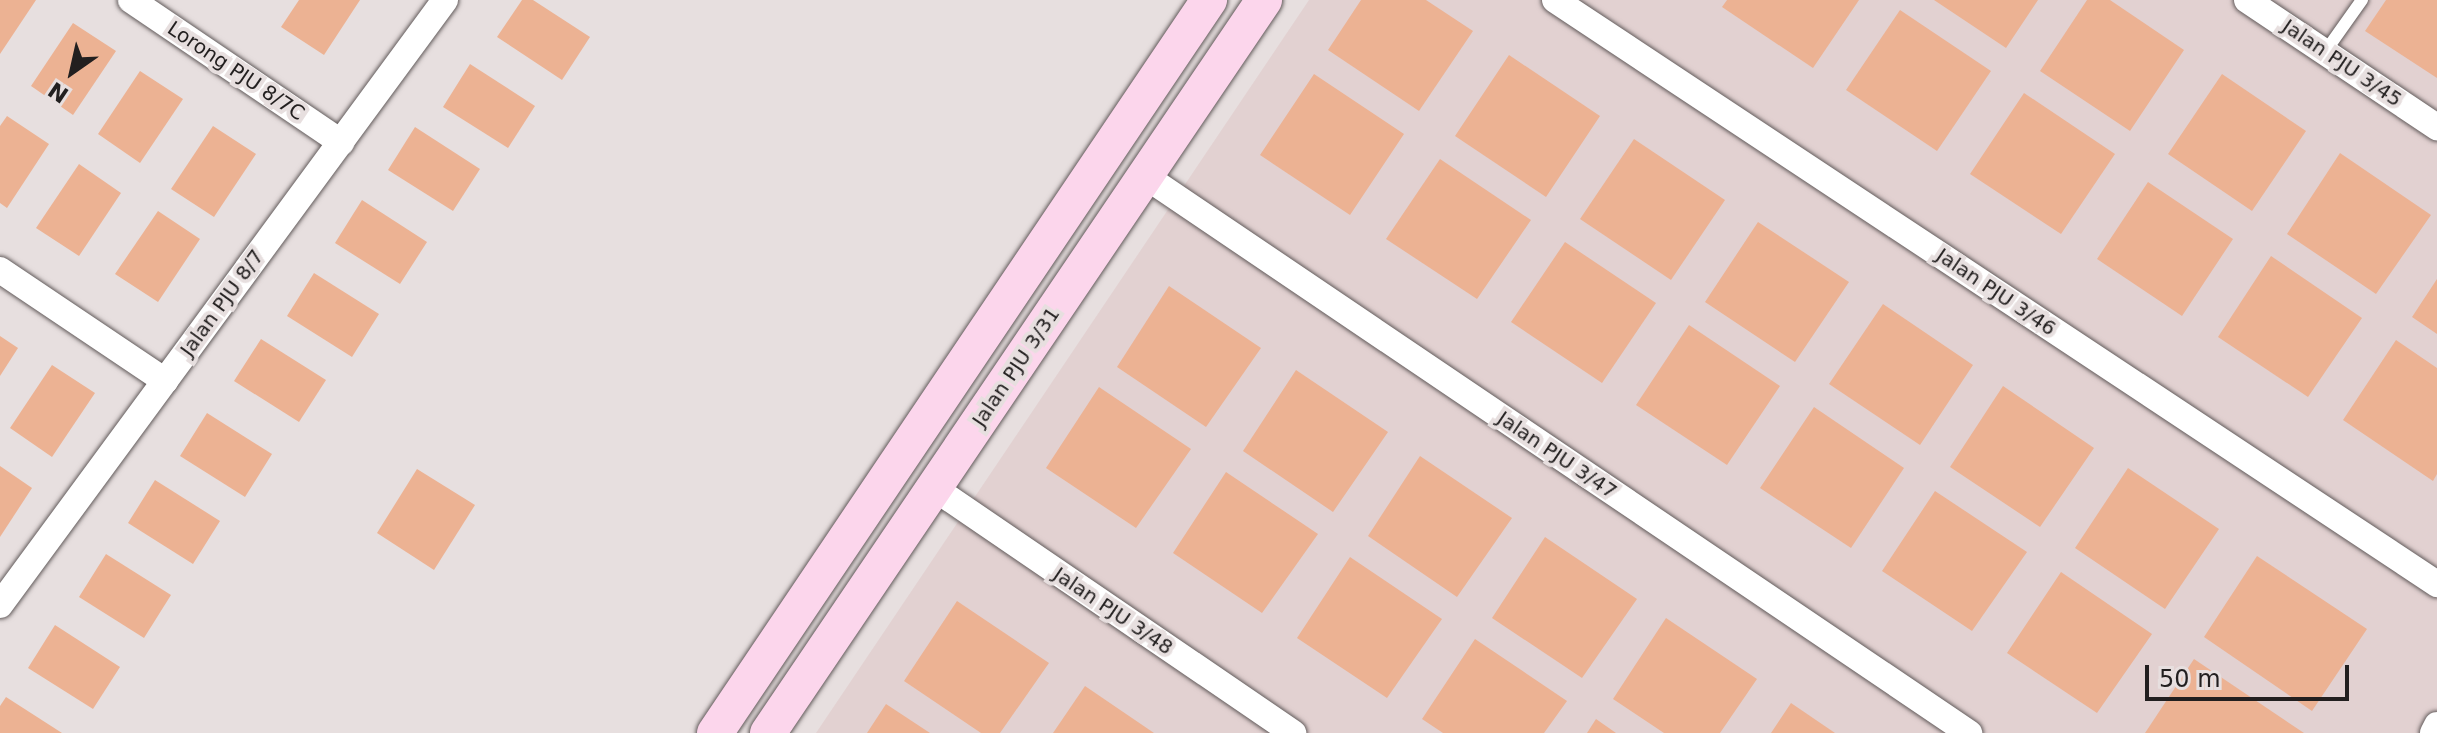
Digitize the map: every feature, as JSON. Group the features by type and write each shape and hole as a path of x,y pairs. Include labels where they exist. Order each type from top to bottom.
{"street":[{"name":"Lorong PJU 8/7C","path":"131,0 341,142"},
{"name":"Jalan PJU 8/7","path":"0,605 445,0"},
{"path":"715,733 1209,0"},
{"name":"Jalan PJU 3/31","path":"768,733 1264,0"},
{"name":"Jalan PJU 3/46","path":"1555,0 2437,584"},
{"name":"Jalan PJU 3/45","path":"2247,0 2437,127"},
{"name":"Jalan PJU 3/47","path":"1145,176 1969,733"},
{"path":"0,270 165,381"},
{"name":"Jalan PJU 3/48","path":"934,488 1293,733"},
{"path":"2433,733 2437,725"}],"lane":[{"path":"2325,52 2362,0"}],"shaded area":[{"path":"1309,0 2437,0 2437,733 816,733"}],"building":[{"path":"0,0 36,0 0,54"},
{"path":"299,0 360,0 324,55 281,27"},
{"path":"522,0 533,0 590,37 562,80 497,37"},
{"path":"1361,0 1426,0 1473,31 1419,111 1328,50"},
{"path":"1727,0 1859,0 1813,68 1722,7"},
{"path":"1934,0 2038,0 2006,48"},
{"path":"2087,0 2110,0 2184,50 2130,131 2040,71"},
{"path":"2386,0 2437,0 2437,78 2365,31"},
{"path":"1900,10 1991,71 1937,151 1846,90"},
{"path":"73,23 116,51 73,115 31,86"},
{"path":"1509,55 1600,116 1546,197 1455,136"},
{"path":"470,64 535,106 508,148 443,107"},
{"path":"140,71 183,99 140,163 98,134"},
{"path":"1314,74 1404,134 1350,215 1260,155"},
{"path":"2222,74 2306,131 2252,211 2168,154"},
{"path":"2024,93 2115,154 2061,234 1970,174"},
{"path":"7,116 49,144 7,208 0,203 0,126"},
{"path":"213,126 256,154 214,217 171,189"},
{"path":"415,127 480,169 453,211 388,170"},
{"path":"1634,139 1725,200 1671,280 1580,219"},
{"path":"2340,153 2431,215 2376,294 2287,234"},
{"path":"1440,159 1531,220 1477,299 1386,239"},
{"path":"79,164 121,193 79,256 36,228"},
{"path":"2148,182 2233,239 2182,316 2097,259"},
{"path":"362,200 427,242 400,284 335,243"},
{"path":"158,211 200,239 158,302 115,274"},
{"path":"1758,222 1849,282 1795,362 1705,302"},
{"path":"1565,242 1656,303 1602,383 1511,322"},
{"path":"2271,256 2362,318 2308,397 2218,337"},
{"path":"314,273 379,314 352,357 287,316"},
{"path":"2437,279 2437,334 2412,317"},
{"path":"1169,286 1261,348 1206,427 1117,367"},
{"path":"1883,304 1973,365 1920,445 1829,384"},
{"path":"1689,325 1780,386 1727,465 1636,405"},
{"path":"0,336 18,348 0,376"},
{"path":"261,339 326,380 299,422 234,381"},
{"path":"2396,340 2437,368 2437,474 2433,481 2343,420"},
{"path":"52,365 95,393 52,457 10,428"},
{"path":"1296,370 1388,432 1333,512 1243,451"},
{"path":"2003,386 2094,448 2040,527 1950,467"},
{"path":"1099,387 1191,449 1136,528 1046,468"},
{"path":"1814,407 1904,468 1851,548 1760,488"},
{"path":"207,413 272,454 245,497 180,456"},
{"path":"1420,456 1512,518 1457,597 1368,536"},
{"path":"0,466 32,488 0,537"},
{"path":"2128,468 2219,529 2165,609 2075,548"},
{"path":"417,469 475,505 434,570 377,533"},
{"path":"1226,472 1318,534 1262,613 1173,553"},
{"path":"155,480 220,521 193,564 128,523"},
{"path":"1935,491 2027,552 1972,631 1882,571"},
{"path":"1545,537 1637,599 1582,678 1492,618"},
{"path":"106,554 171,595 144,638 79,597"},
{"path":"2257,556 2367,629 2312,711 2204,637"},
{"path":"1350,557 1442,619 1387,698 1297,638"},
{"path":"2061,572 2152,634 2097,713 2007,653"},
{"path":"957,601 1049,663 1000,733 981,733 904,681"},
{"path":"1666,618 1757,679 1720,733 1664,733 1613,699"},
{"path":"55,625 120,667 93,709 28,668"},
{"path":"1475,639 1567,701 1544,733 1443,733 1422,719"},
{"path":"2194,659 2304,733 2145,733"},
{"path":"1085,686 1154,733 1053,733"},
{"path":"6,697 62,733 0,733 0,706"},
{"path":"1791,703 1835,733 1771,733"},
{"path":"886,704 930,733 867,733"},
{"path":"1596,719 1616,733 1587,733"}]}
